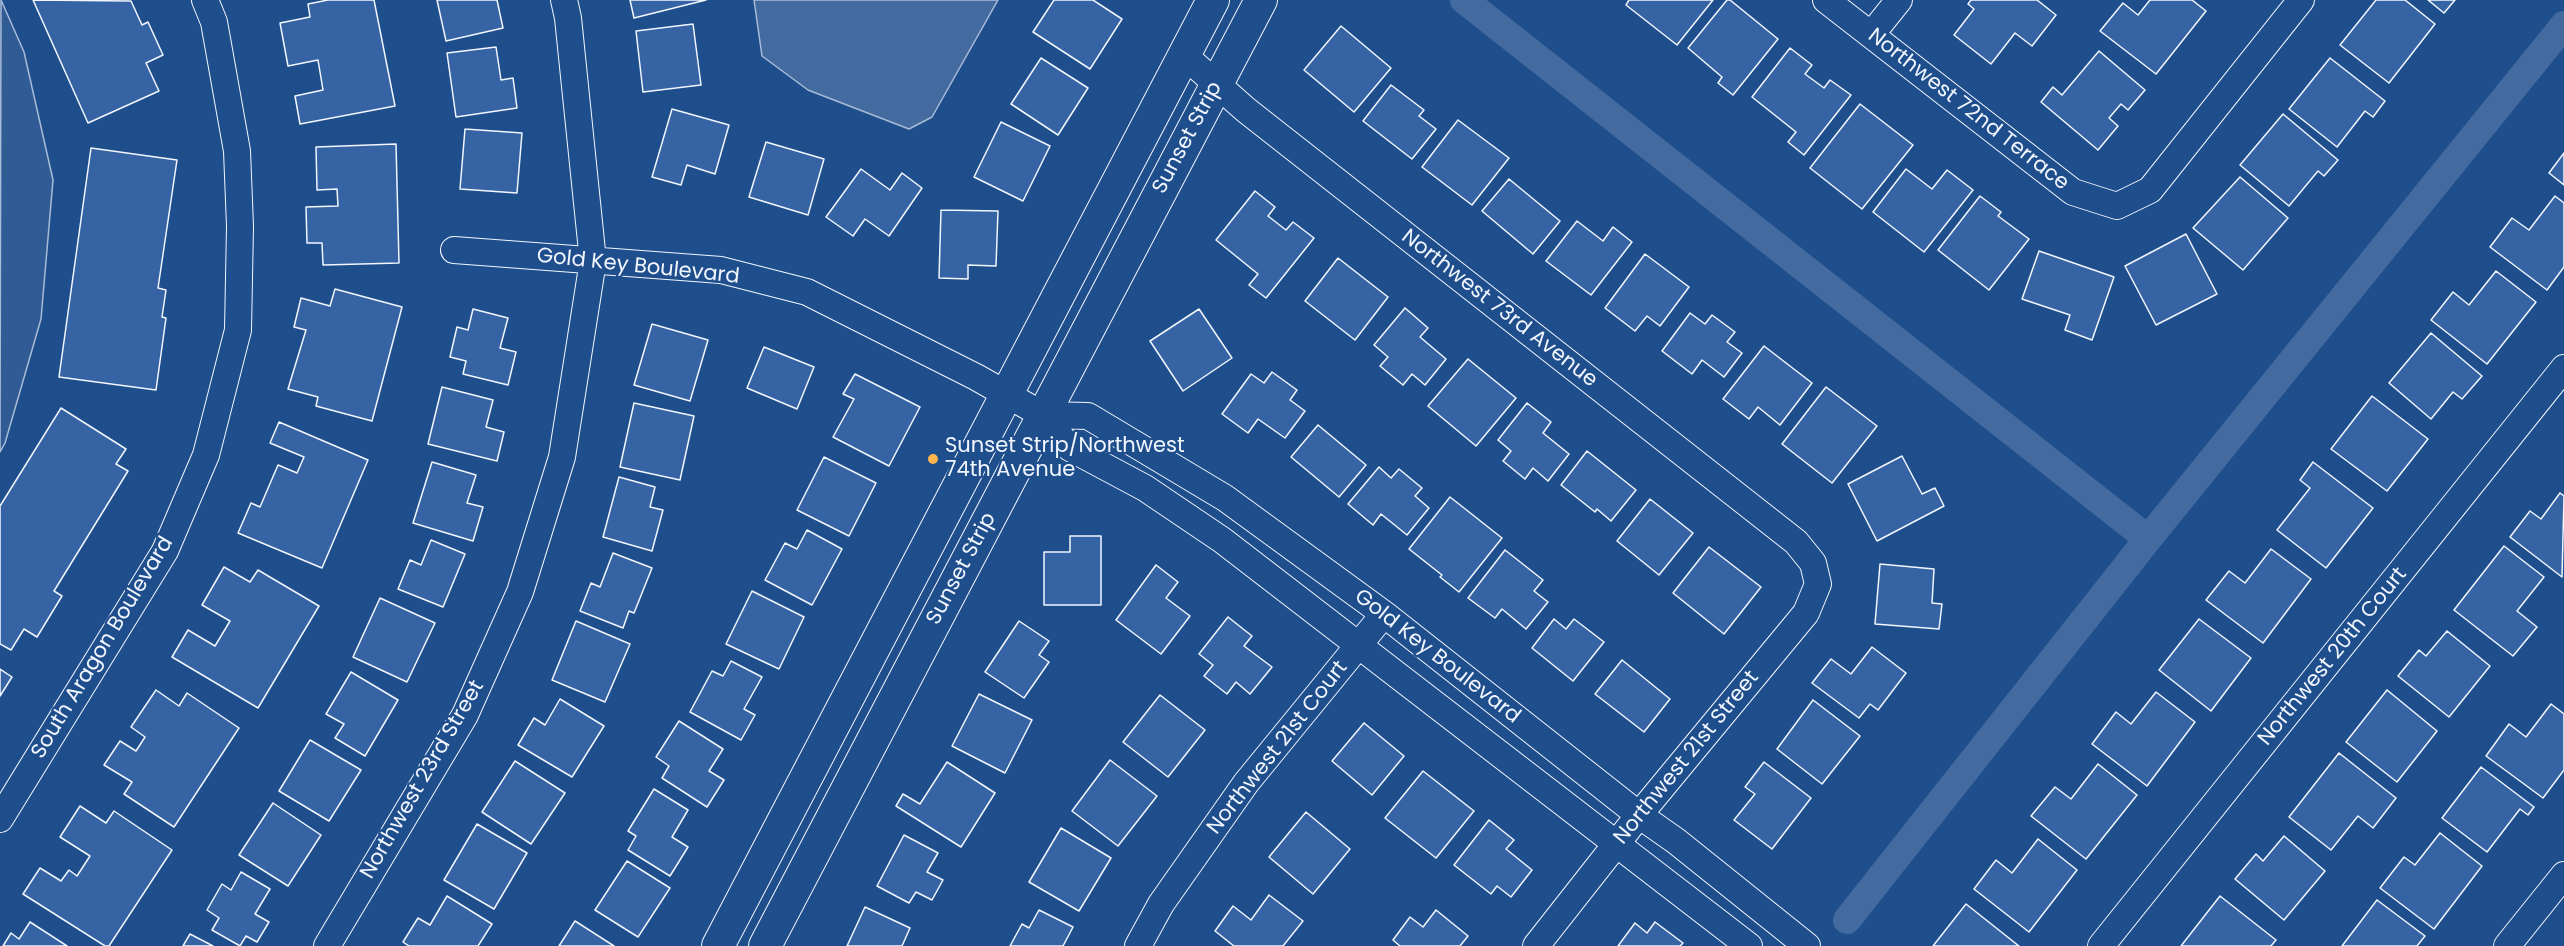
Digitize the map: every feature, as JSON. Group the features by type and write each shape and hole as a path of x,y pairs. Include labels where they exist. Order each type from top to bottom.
{"street":[{"name":"South Aragon Boulevard","path":"0,819 165,551 206,455 238,330 240,226 237,151 214,22 206,0"},
{"path":"564,0 568,18 593,261"},
{"name":"Sunset Strip","path":"717,946 1213,0"},
{"name":"Sunset Strip","path":"765,946 1261,0"},
{"name":"Northwest 72nd Terrace","path":"1826,0 2073,192 2117,206 2150,190 2301,0"},
{"path":"1871,35 1899,0"},
{"name":"Northwest 73rd Avenue","path":"1185,56 1217,84 1796,542 1813,563"},
{"name":"Gold Key Boulevard","path":"454,250 721,270 807,292 1006,394 1043,416 1070,448 1145,488 1222,540 1360,644 1749,946"},
{"name":"Northwest 23rd Street","path":"327,946 465,714 520,591 562,457 593,261"},
{"name":"Northwest 20th Court","path":"2101,946 2564,368"},
{"name":"Gold Key Boulevard","path":"1043,416 1088,416 1225,498 1384,614 1807,946"},
{"name":"Northwest 21st Street","path":"1536,946 1639,815 1806,613 1818,584 1813,563"},
{"name":"Northwest 21st Court","path":"1138,946 1161,904 1246,783 1384,614"},
{"path":"2507,946 2564,875"}],"shaded area":[{"path":"1,0 24,52 53,180 41,319 5,443 0,452"},
{"path":"754,0 998,0 932,117 909,129 808,90 762,56"}],"building":[{"path":"33,0 131,1 142,25 148,22 163,55 146,63 159,91 88,123"},
{"path":"328,0 374,0 395,106 300,124 295,96 323,90 318,60 288,66 280,23 310,17 308,4"},
{"path":"437,0 497,0 503,28 446,41"},
{"path":"630,0 706,0 634,18"},
{"path":"1054,0 1093,0 1122,19 1090,69 1033,32"},
{"path":"1629,0 1713,0 1677,45 1626,5"},
{"path":"1727,0 1730,0 1778,39 1733,95 1718,83 1722,77 1688,48"},
{"path":"1971,0 2037,0 2056,15 2032,46 2015,33 1991,64 1954,35 1974,9 1968,4"},
{"path":"2150,0 2192,0 2206,11 2156,74 2100,31 2123,3 2138,15"},
{"path":"2376,0 2405,0 2435,24 2389,83 2340,45"},
{"path":"2428,0 2455,0 2444,13"},
{"path":"693,24 701,85 643,92 636,31"},
{"path":"1341,26 1391,68 1354,112 1304,70"},
{"path":"496,47 501,80 513,78 517,108 456,117 447,53"},
{"path":"1790,48 1812,65 1805,74 1824,88 1830,80 1851,95 1804,155 1788,142 1796,132 1752,97"},
{"path":"2099,51 2145,90 2128,110 2121,104 2109,118 2118,126 2098,150 2041,102 2053,87 2062,95"},
{"path":"1041,58 1088,88 1058,135 1011,104"},
{"path":"2330,58 2385,101 2373,117 2365,111 2337,147 2289,109"},
{"path":"1391,85 1424,110 1419,116 1436,129 1412,159 1363,121"},
{"path":"1860,104 1913,145 1862,209 1810,168"},
{"path":"672,109 729,125 715,174 687,165 681,185 652,177"},
{"path":"2283,114 2338,160 2324,176 2318,171 2289,206 2240,165"},
{"path":"1458,120 1509,158 1472,205 1422,167"},
{"path":"1001,122 1050,146 1023,201 974,177"},
{"path":"465,129 522,133 517,193 460,189"},
{"path":"766,142 824,159 808,215 749,197"},
{"path":"396,144 399,263 323,265 322,243 307,243 306,207 338,206 337,189 317,190 316,147"},
{"path":"91,148 177,160 158,288 166,290 162,317 166,318 156,390 59,377"},
{"path":"2564,153 2564,185 2549,173"},
{"path":"861,169 890,190 902,173 922,188 889,236 865,219 853,236 826,217"},
{"path":"1906,169 1932,189 1947,170 1973,190 1924,252 1873,212"},
{"path":"2240,177 2288,218 2243,270 2193,228"},
{"path":"1509,179 1560,221 1533,254 1482,211"},
{"path":"1255,191 1275,207 1268,216 1286,230 1293,222 1314,238 1266,298 1249,285 1258,274 1216,240"},
{"path":"1980,196 2001,212 1998,216 2029,239 1989,290 1938,250"},
{"path":"2555,196 2564,203 2564,267 2547,290 2490,247 2512,218 2529,230"},
{"path":"941,210 998,211 996,266 968,265 968,279 939,278"},
{"path":"1577,221 1603,241 1613,227 1632,242 1591,295 1546,261"},
{"path":"2186,234 2217,294 2156,325 2125,266"},
{"path":"2039,251 2114,277 2092,340 2065,330 2070,315 2022,299"},
{"path":"1645,254 1689,287 1660,326 1647,316 1635,331 1605,308"},
{"path":"1338,258 1388,297 1355,340 1305,301"},
{"path":"2496,271 2536,302 2487,364 2431,320 2453,292 2469,305"},
{"path":"335,289 402,307 372,421 316,406 318,397 288,389 306,330 294,327 301,298 330,306"},
{"path":"1405,308 1428,328 1420,337 1446,359 1425,385 1412,374 1403,385 1380,366 1388,357 1374,345"},
{"path":"473,309 508,318 500,348 516,352 508,385 463,374 466,361 450,357 457,327 468,330"},
{"path":"1199,309 1232,358 1183,391 1150,341"},
{"path":"1690,313 1705,324 1712,315 1735,332 1727,342 1742,353 1724,377 1702,360 1692,374 1662,351"},
{"path":"652,324 708,340 690,401 634,385"},
{"path":"2431,333 2482,376 2462,399 2453,392 2431,419 2389,383"},
{"path":"1764,346 1812,383 1780,425 1758,407 1749,419 1723,399"},
{"path":"764,347 814,367 797,409 747,388"},
{"path":"1468,359 1516,398 1476,446 1428,406"},
{"path":"1272,372 1297,390 1290,400 1305,411 1285,438 1258,419 1248,433 1222,414 1251,374 1264,383"},
{"path":"855,374 920,407 889,466 833,437 854,399 843,394"},
{"path":"442,387 493,400 486,427 504,432 497,461 428,444"},
{"path":"1826,387 1877,426 1832,483 1782,444"},
{"path":"2372,396 2428,439 2387,491 2331,449"},
{"path":"634,403 694,416 680,480 620,467"},
{"path":"1527,403 1551,422 1543,433 1569,454 1548,481 1533,468 1525,479 1503,461 1511,451 1498,440"},
{"path":"61,408 126,449 116,464 128,471 54,591 62,596 37,637 24,629 11,650 0,644 0,506"},
{"path":"279,422 368,460 322,568 238,533 251,503 260,507 278,465 297,473 304,457 270,443"},
{"path":"1318,425 1366,465 1339,497 1291,457"},
{"path":"1587,451 1636,490 1611,521 1597,509 1595,512 1561,485"},
{"path":"1902,456 1922,494 1935,488 1944,506 1877,541 1848,484"},
{"path":"824,457 876,483 849,536 797,510"},
{"path":"432,462 476,475 467,503 483,507 473,541 413,523"},
{"path":"2313,462 2373,508 2326,568 2277,530 2310,488 2300,480"},
{"path":"1379,467 1391,478 1399,469 1422,488 1415,496 1429,508 1407,535 1381,514 1373,525 1348,504"},
{"path":"619,477 655,487 650,507 663,510 652,551 603,537"},
{"path":"2560,493 2564,496 2562,577 2510,537 2530,511 2541,519"},
{"path":"1450,497 1502,538 1459,592 1440,577 1442,575 1409,549"},
{"path":"1650,499 1693,533 1659,575 1617,541"},
{"path":"807,530 842,549 812,605 765,580 785,543 797,549"},
{"path":"1070,536 1101,536 1101,605 1044,605 1044,552 1070,552"},
{"path":"431,540 465,554 443,607 398,589 410,560 421,565"},
{"path":"2504,546 2544,577 2517,611 2537,627 2513,656 2454,610"},
{"path":"1709,547 1761,587 1724,634 1673,593"},
{"path":"2271,549 2311,579 2263,643 2206,600 2229,571 2245,583"},
{"path":"1505,550 1543,580 1534,591 1548,602 1526,629 1502,609 1495,618 1468,598"},
{"path":"613,553 652,568 634,613 629,611 623,628 580,611 591,583 600,587"},
{"path":"1880,564 1934,569 1932,603 1942,604 1939,629 1875,624"},
{"path":"1156,565 1178,582 1166,598 1190,616 1161,654 1116,620"},
{"path":"224,567 250,582 258,570 319,606 258,708 172,657 188,630 215,646 230,621 202,605"},
{"path":"752,591 804,617 779,669 726,644"},
{"path":"380,598 435,623 407,682 353,657"},
{"path":"1228,617 1252,636 1244,646 1272,667 1250,694 1236,682 1227,694 1204,676 1213,665 1199,654"},
{"path":"1554,619 1566,629 1574,619 1604,642 1573,681 1532,648"},
{"path":"2199,619 2251,658 2211,711 2159,670"},
{"path":"576,621 630,644 605,702 552,680"},
{"path":"1019,621 1049,641 1039,655 1049,662 1024,698 985,672"},
{"path":"2447,631 2490,666 2449,717 2398,676 2419,650 2426,656"},
{"path":"1872,647 1906,673 1878,710 1870,704 1859,718 1812,683 1831,659 1851,674"},
{"path":"1622,660 1670,699 1644,732 1595,694"},
{"path":"731,661 762,677 744,709 755,715 741,740 690,712 712,671 723,676"},
{"path":"0,669 12,677 0,696"},
{"path":"351,672 398,700 365,756 335,738 344,724 326,714"},
{"path":"156,690 179,706 187,693 239,728 174,827 124,794 132,782 104,765 120,741 136,751 145,737 131,727"},
{"path":"2387,690 2437,731 2397,782 2346,742"},
{"path":"2156,692 2195,722 2147,786 2092,744 2116,712 2131,724"},
{"path":"979,694 1032,720 1005,773 952,746"},
{"path":"1160,695 1205,730 1168,777 1123,742"},
{"path":"560,699 604,726 572,777 518,745 534,718 545,725"},
{"path":"1813,700 1860,736 1822,784 1777,749"},
{"path":"2551,704 2564,714 2564,770 2543,798 2486,756 2509,724 2526,737"},
{"path":"679,721 723,749 709,771 724,780 707,807 662,778 669,766 656,757"},
{"path":"1364,723 1404,756 1372,795 1332,761"},
{"path":"310,740 361,770 329,821 279,791"},
{"path":"2339,753 2396,798 2373,828 2358,816 2331,850 2289,817"},
{"path":"1110,760 1157,796 1118,846 1072,811"},
{"path":"515,761 565,793 531,844 482,812"},
{"path":"947,762 995,793 961,847 896,806 903,794 920,804"},
{"path":"1764,762 1811,798 1772,849 1734,820 1755,794 1745,787"},
{"path":"2098,764 2137,795 2086,859 2031,816 2055,787 2071,799"},
{"path":"2481,767 2534,807 2528,815 2520,809 2487,852 2442,818"},
{"path":"1423,771 1474,811 1436,858 1385,818"},
{"path":"654,789 688,810 672,837 688,847 670,876 628,850 636,836 628,831"},
{"path":"273,803 321,835 288,886 239,855"},
{"path":"80,806 106,823 114,811 172,850 109,946 105,946 23,894 40,868 61,881 69,870 77,876 90,856 60,837"},
{"path":"1306,812 1350,849 1313,894 1269,857"},
{"path":"1489,820 1514,840 1506,849 1532,870 1511,897 1497,886 1491,894 1454,865"},
{"path":"477,824 527,853 494,909 444,880"},
{"path":"1061,828 1111,858 1079,911 1029,882"},
{"path":"2440,833 2482,866 2434,929 2380,888 2404,857 2415,865"},
{"path":"904,835 938,853 927,872 943,880 932,900 916,892 909,903 877,886"},
{"path":"2284,836 2325,871 2284,920 2235,879 2256,854 2263,861"},
{"path":"2038,839 2077,870 2029,932 1974,889 1996,860 2012,873"},
{"path":"627,861 670,888 638,937 595,910"},
{"path":"241,872 270,889 255,914 269,922 257,942 246,936 240,946 212,930 219,918 207,910 222,884 231,890"},
{"path":"1269,895 1303,921 1283,946 1234,946 1215,931 1233,906 1251,920"},
{"path":"447,896 492,924 478,946 409,946 403,942 418,918 430,925"},
{"path":"2220,896 2276,940 2271,946 2181,946"},
{"path":"2377,900 2425,936 2417,946 2342,946"},
{"path":"1966,904 2019,946 1933,946"},
{"path":"865,907 910,928 902,946 847,946"},
{"path":"1039,910 1073,927 1063,946 1010,946 1022,924 1029,928"},
{"path":"1436,910 1468,936 1460,946 1400,946 1393,940 1410,917 1423,927"},
{"path":"575,921 614,946 559,946"},
{"path":"30,922 67,946 3,946 11,933 19,939"},
{"path":"1655,922 1683,943 1680,946 1618,946 1635,923 1647,933"},
{"path":"190,934 213,946 183,946"}],"waterway":[{"path":"1464,0 2148,539"},
{"path":"1847,920 2148,539 2564,25"}],"place":[{"name":"Sunset Strip/Northwest 74th Avenue","path":"933,459"}]}
